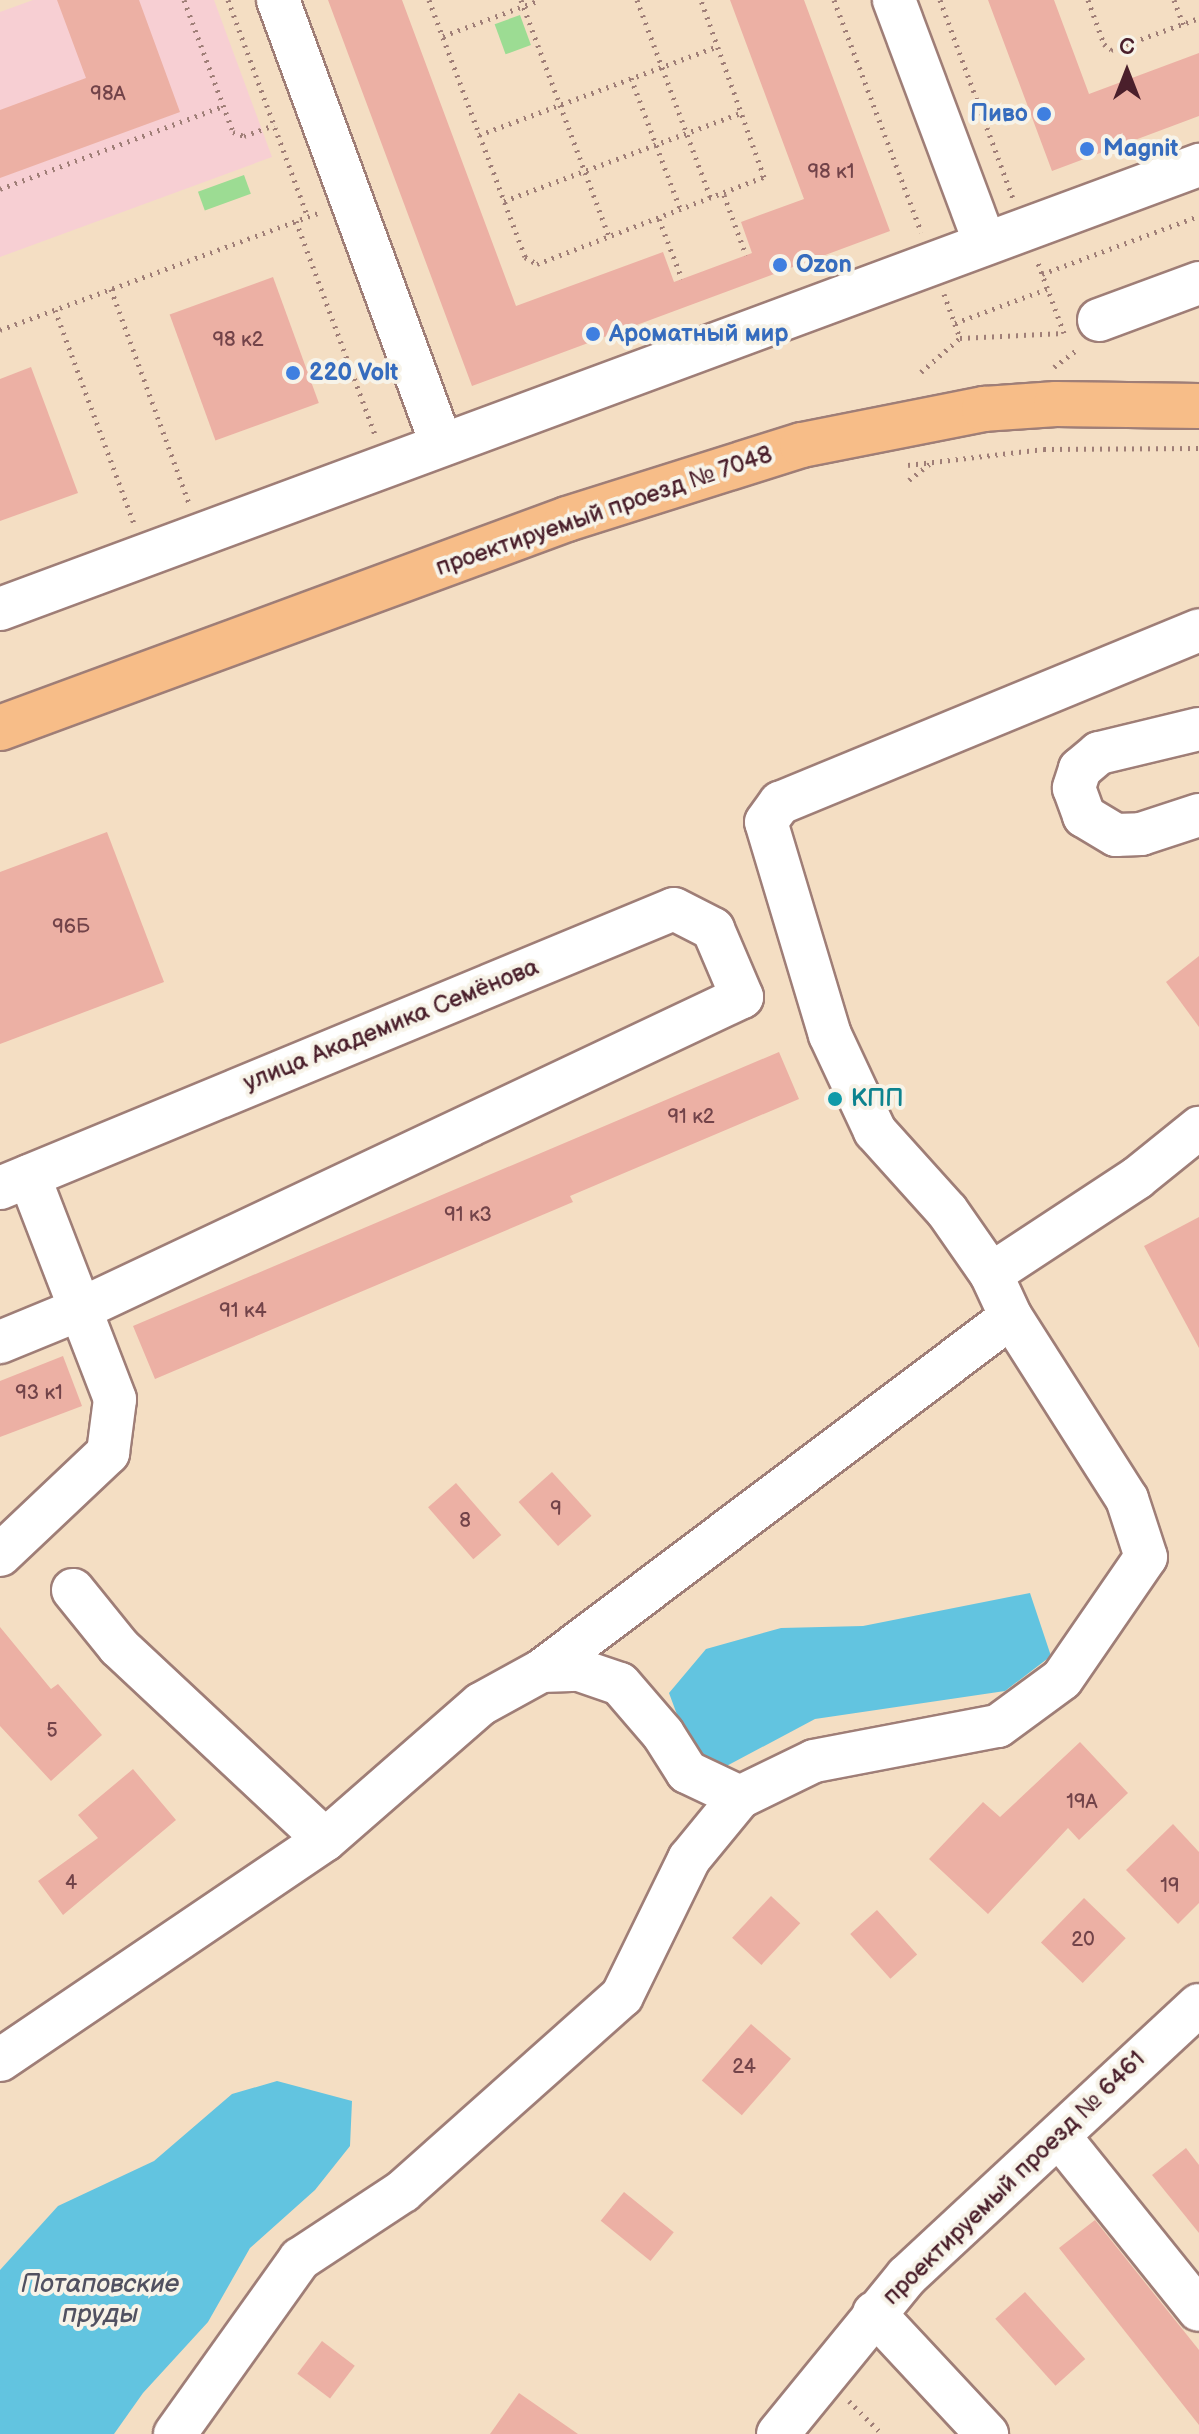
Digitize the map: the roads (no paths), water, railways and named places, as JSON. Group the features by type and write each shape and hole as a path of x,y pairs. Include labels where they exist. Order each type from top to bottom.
{"main road":[{"name":"проектируемый проезд № 7048","path":"15,722 567,519 802,445 984,409 1056,404 1199,406"}],"street":[{"path":"278,0 442,445"},
{"path":"894,0 985,244"},
{"path":"0,609 1199,165"},
{"path":"1099,320 1199,283"},
{"path":"175,2434 300,2259 403,2191 622,1996 689,1859 740,1797 814,1761 998,1726 1062,1679 1146,1557 1127,1499 1011,1317 991,1274 947,1211 875,1131 830,1035 766,822 780,803 1199,630"},
{"path":"1199,729 1099,753 1080,769 1074,788 1084,816 1116,835 1141,834 1199,815"},
{"name":"улица Академика Семёнова","path":"14,1182 674,909 713,929 742,997 83,1308"},
{"path":"991,1274 1137,1178 1199,1128"},
{"path":"0,1555 108,1453 115,1399 83,1308 14,1182"},
{"path":"0,1342 83,1308"},
{"path":"0,2060 325,1840 481,1704 541,1671 1011,1317"},
{"path":"73,1590 119,1647 325,1840"},
{"path":"541,1671 579,1670 620,1684 663,1734 687,1772 740,1797"},
{"name":"проектируемый проезд № 6461","path":"799,2425 824,2376 907,2276 1199,2005"},
{"path":"1059,2136 1199,2310"},
{"path":"874,2313 987,2434"}],"water":[{"path":"1030,1593 1051,1656 1005,1691 815,1719 719,1770 692,1755 669,1693 706,1649 781,1628 863,1626"},
{"name":"Потаповские пруды","path":"277,2081 352,2101 350,2146 315,2190 250,2248 208,2322 143,2393 114,2434 0,2434 0,2270 58,2206 154,2161 232,2094"}],"place":[{"name":"Пиво","path":"1044,114"},
{"name":"Magnit","path":"1087,149"},
{"name":"Ozon","path":"780,265"},
{"name":"Ароматный мир","path":"593,334"},
{"name":"220 Volt","path":"293,373"},
{"name":"КПП","path":"835,1099"}]}
